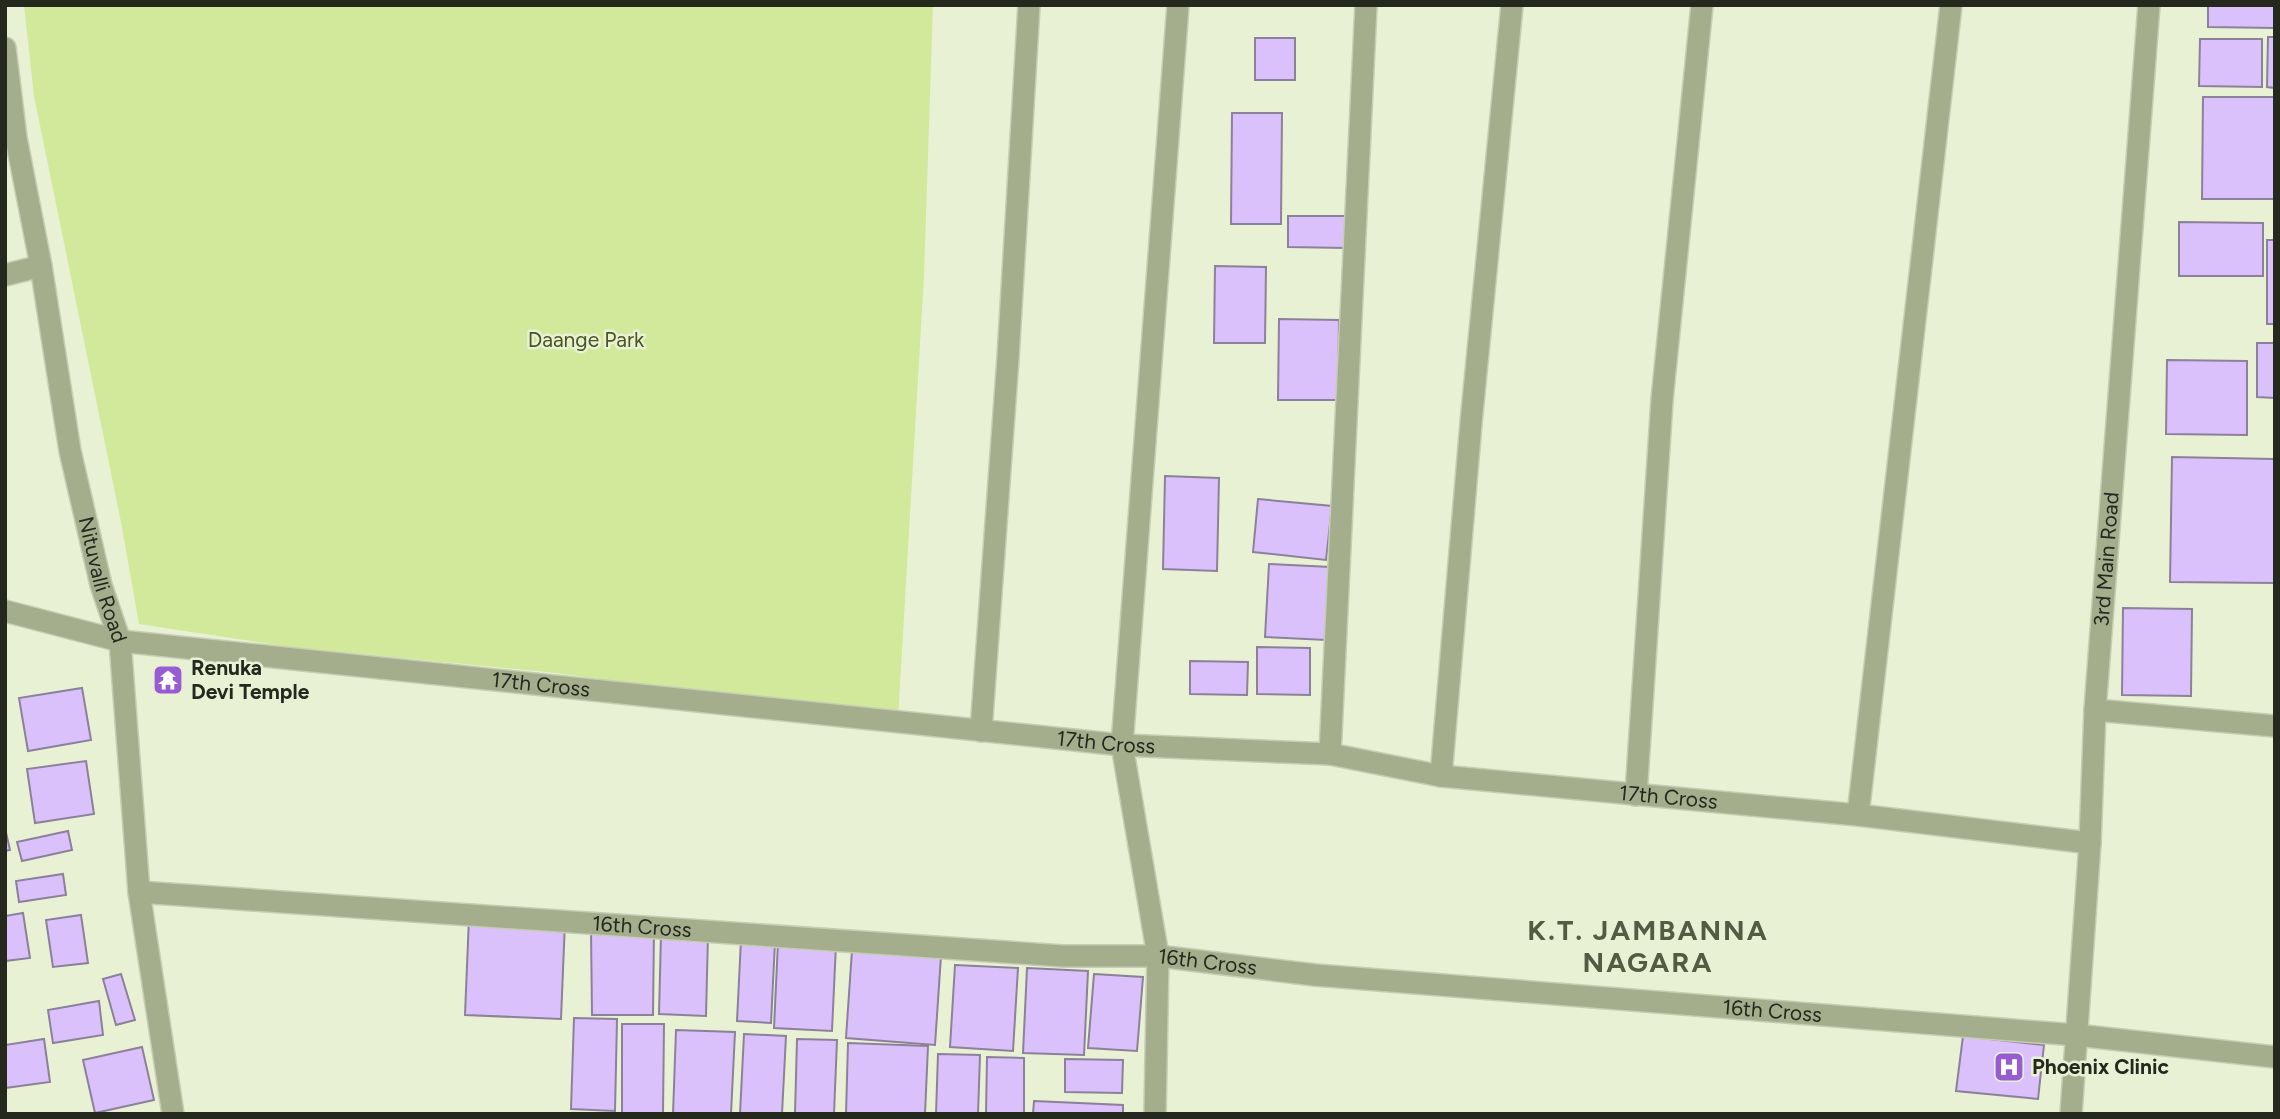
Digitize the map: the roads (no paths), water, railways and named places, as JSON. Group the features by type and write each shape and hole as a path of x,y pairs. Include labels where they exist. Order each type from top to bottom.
{"street":[{"path":"981,731 1008,358 1029,5"},
{"path":"1155,1114 1158,956 1122,745 1178,5"},
{"path":"1329,754 1366,5"},
{"path":"1441,776 1471,422 1512,5"},
{"path":"1636,794 1662,400 1702,5"},
{"path":"1857,815 1951,5"},
{"name":"3rd Main Road","path":"2071,1114 2090,843 2095,710 2149,5"},
{"name":"Nituvalli Road","path":"5,48 7,83 41,266 70,451 101,585 120,641 139,892 173,1114"},
{"path":"5,275 41,266"},
{"name":"17th Cross","path":"5,611 120,641 1122,745 1329,754 1441,776 1857,815 2090,843"},
{"path":"2095,710 2275,726"},
{"name":"16th Cross","path":"139,892 1063,956 1158,956 1315,975 2076,1035 2275,1057"}],"place":[{"name":"Renuka Devi Temple","path":"168,680"},
{"name":"Phoenix Clinic","path":"2009,1067"}],"district":[{"name":"K.T. JAMBANNA NAGARA","path":"1648,946"}],"park label":[{"name":"Daange Park","path":"586,340"}]}
